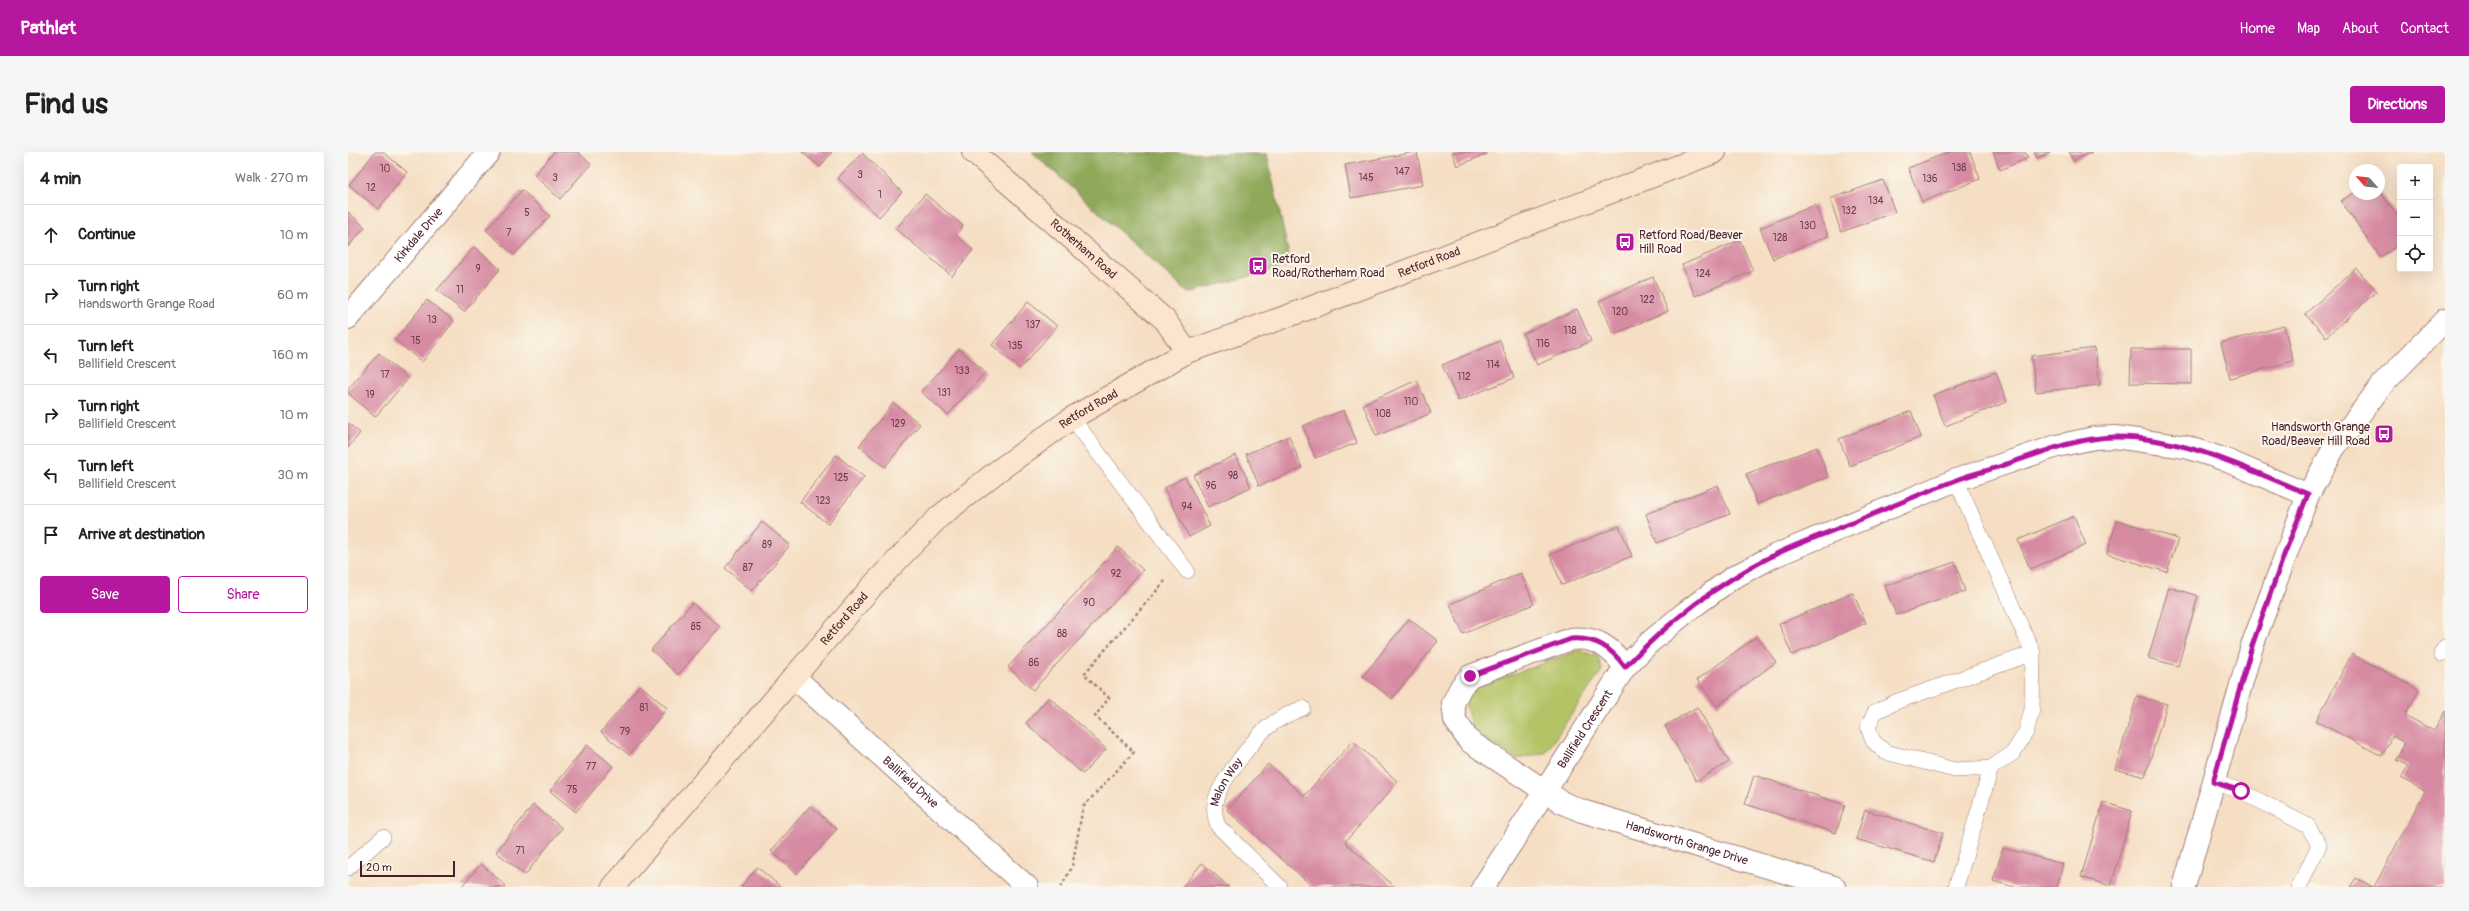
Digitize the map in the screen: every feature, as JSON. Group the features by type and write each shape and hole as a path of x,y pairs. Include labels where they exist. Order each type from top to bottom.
{"main road":[{"name":"Rotherham Road","path":"973,152 1165,320 1187,352"},
{"name":"Retford Road","path":"613,887 875,583 939,517 999,470 1072,418 1187,352 1310,308 1715,152"}],"street":[{"name":"Kirkdale Drive","path":"348,318 488,152"},
{"path":"2184,887 2252,646 2284,555 2308,494 2334,448 2382,384 2445,320"},
{"name":"Ballifield Crescent","path":"1483,887 1625,667 1650,642 1732,578 1774,556 1956,480 2057,446 2094,438 2116,437 2186,447 2223,459 2308,494"},
{"path":"1545,790 1469,741 1456,720 1454,703 1461,687 1470,676 1571,639 1584,638 1600,642 1616,656 1625,667"},
{"name":"Ballifield Drive","path":"794,677 1027,887"},
{"name":"Handsworth Grange Drive","path":"1545,790 1563,803 1582,811 1785,879 1834,887"}],"lane":[{"path":"1072,418 1184,567"},
{"path":"1956,480 2033,653 2032,710 2026,732 2013,753 1991,768 1956,770 1885,752 1873,741 1868,727 1875,712 1898,701 2033,653"},
{"name":"Malon Way","path":"1280,887 1218,826 1215,815 1216,798 1226,778 1266,728 1285,714 1303,708"},
{"path":"1956,887 1991,768"},
{"path":"2213,782 2241,791 2308,826 2319,844 2299,887"},
{"path":"348,868 383,837"}],"path":[{"path":"1061,887 1072,867 1083,807 1134,752 1095,716 1109,698 1084,674 1184,567"}],"green space":[{"path":"1032,152 1267,154 1291,265 1188,293"},
{"path":"1580,650 1598,657 1602,670 1545,753 1517,759 1473,733 1465,702 1477,687"}],"building":[{"path":"375,152 383,152 407,172 378,209 349,185"},
{"path":"554,152 578,152 591,164 560,199 534,175"},
{"path":"802,152 832,152 820,167"},
{"path":"1417,152 1423,185 1351,198 1345,165"},
{"path":"1452,152 1486,152 1487,154 1457,166"},
{"path":"1949,152 1970,152 1980,179 1922,202 1908,168"},
{"path":"1993,152 2025,152 2028,158 2000,170"},
{"path":"2034,152 2050,152 2037,158"},
{"path":"2069,152 2092,152 2073,161"},
{"path":"862,153 902,192 879,217 838,178"},
{"path":"1883,180 1895,212 1841,232 1830,199"},
{"path":"522,190 550,216 514,255 486,230"},
{"path":"925,194 963,226 956,235 973,250 952,276 896,229"},
{"path":"2349,196 2349,200 2385,200 2385,198 2397,215 2397,246 2380,257 2341,201"},
{"path":"1815,205 1828,236 1773,259 1760,228"},
{"path":"348,212 365,227 348,247"},
{"path":"1740,240 1753,271 1695,296 1682,265"},
{"path":"474,247 500,269 464,312 437,290"},
{"path":"2356,268 2377,291 2326,337 2305,314"},
{"path":"1653,277 1668,311 1614,334 1599,301"},
{"path":"427,300 454,321 422,362 395,340"},
{"path":"1028,302 1057,326 1020,369 992,345"},
{"path":"1577,309 1591,341 1537,365 1523,334"},
{"path":"2284,326 2293,361 2230,378 2221,343"},
{"path":"1500,341 1514,378 1458,401 1442,365"},
{"path":"2095,348 2100,385 2036,392 2031,356"},
{"path":"959,349 985,372 948,415 921,392"},
{"path":"2131,349 2191,349 2191,384 2130,383"},
{"path":"379,353 408,379 375,417 348,393 348,389"},
{"path":"1996,372 2007,402 1945,426 1933,395"},
{"path":"1417,380 1431,413 1376,436 1363,404"},
{"path":"893,403 920,424 885,467 859,446"},
{"path":"1344,410 1357,443 1315,458 1303,426"},
{"path":"1911,411 1921,437 1850,466 1839,439"},
{"path":"348,423 360,433 348,448"},
{"path":"1289,436 1302,468 1259,486 1246,454"},
{"path":"1817,447 1828,477 1757,504 1746,474"},
{"path":"836,455 864,477 828,524 800,502"},
{"path":"1236,455 1251,487 1208,507 1193,475"},
{"path":"1185,477 1210,526 1189,537 1164,488"},
{"path":"1718,485 1730,514 1657,543 1646,514"},
{"path":"2074,516 2086,545 2030,569 2018,540"},
{"path":"2117,520 2178,539 2167,572 2107,554"},
{"path":"762,522 790,545 752,591 725,568"},
{"path":"1619,526 1632,556 1562,585 1550,555"},
{"path":"1118,547 1143,570 1033,690 1008,667"},
{"path":"1955,562 1965,591 1896,615 1885,586"},
{"path":"1521,573 1534,604 1463,634 1450,604"},
{"path":"2169,587 2198,596 2178,666 2148,658"},
{"path":"1853,593 1866,623 1792,655 1779,624"},
{"path":"692,603 720,627 678,675 651,650"},
{"path":"1409,619 1438,641 1392,699 1363,676"},
{"path":"1757,636 1776,662 1717,706 1697,680"},
{"path":"2352,654 2419,690 2405,715 2434,731 2445,711 2445,887 2374,887 2425,791 2401,778 2408,766 2396,760 2405,743 2392,736 2382,756 2316,721"},
{"path":"640,685 667,708 629,755 601,732"},
{"path":"2137,696 2167,704 2145,777 2115,769"},
{"path":"1049,697 1106,749 1083,774 1026,723"},
{"path":"1697,707 1729,762 1696,781 1665,726"},
{"path":"1353,741 1398,782 1345,842 1395,887 1313,887 1227,810 1268,764 1304,796"},
{"path":"587,745 613,766 576,812 550,791"},
{"path":"1754,775 1845,805 1836,833 1745,804"},
{"path":"2103,802 2132,811 2111,886 2081,877"},
{"path":"533,805 562,828 525,875 496,852"},
{"path":"810,806 837,829 797,874 771,851"},
{"path":"1865,810 1943,833 1934,862 1856,839"},
{"path":"2003,848 2063,864 2057,887 2014,887 1993,881"},
{"path":"1202,863 1229,887 1182,887"},
{"path":"481,864 506,886 461,887"},
{"path":"757,867 781,887 741,887"},
{"path":"2356,878 2373,887 2351,887"}],"place":[{"name":"Retford Road/Beaver Hill Road","path":"1625,242"},
{"name":"Retford Road/Rotherham Road","path":"1258,266"},
{"name":"Handsworth Grange Road/Beaver Hill Road","path":"2384,434"}],"route":[{"path":"1470,676 1571,639 1584,638 1600,642 1616,656 1625,667 1650,642 1686,612 1732,578 1774,556 1956,480 2006,465 2057,446 2094,438 2116,437 2148,440 2186,447 2223,459 2308,494 2284,555 2252,646 2213,782 2241,791"}]}
